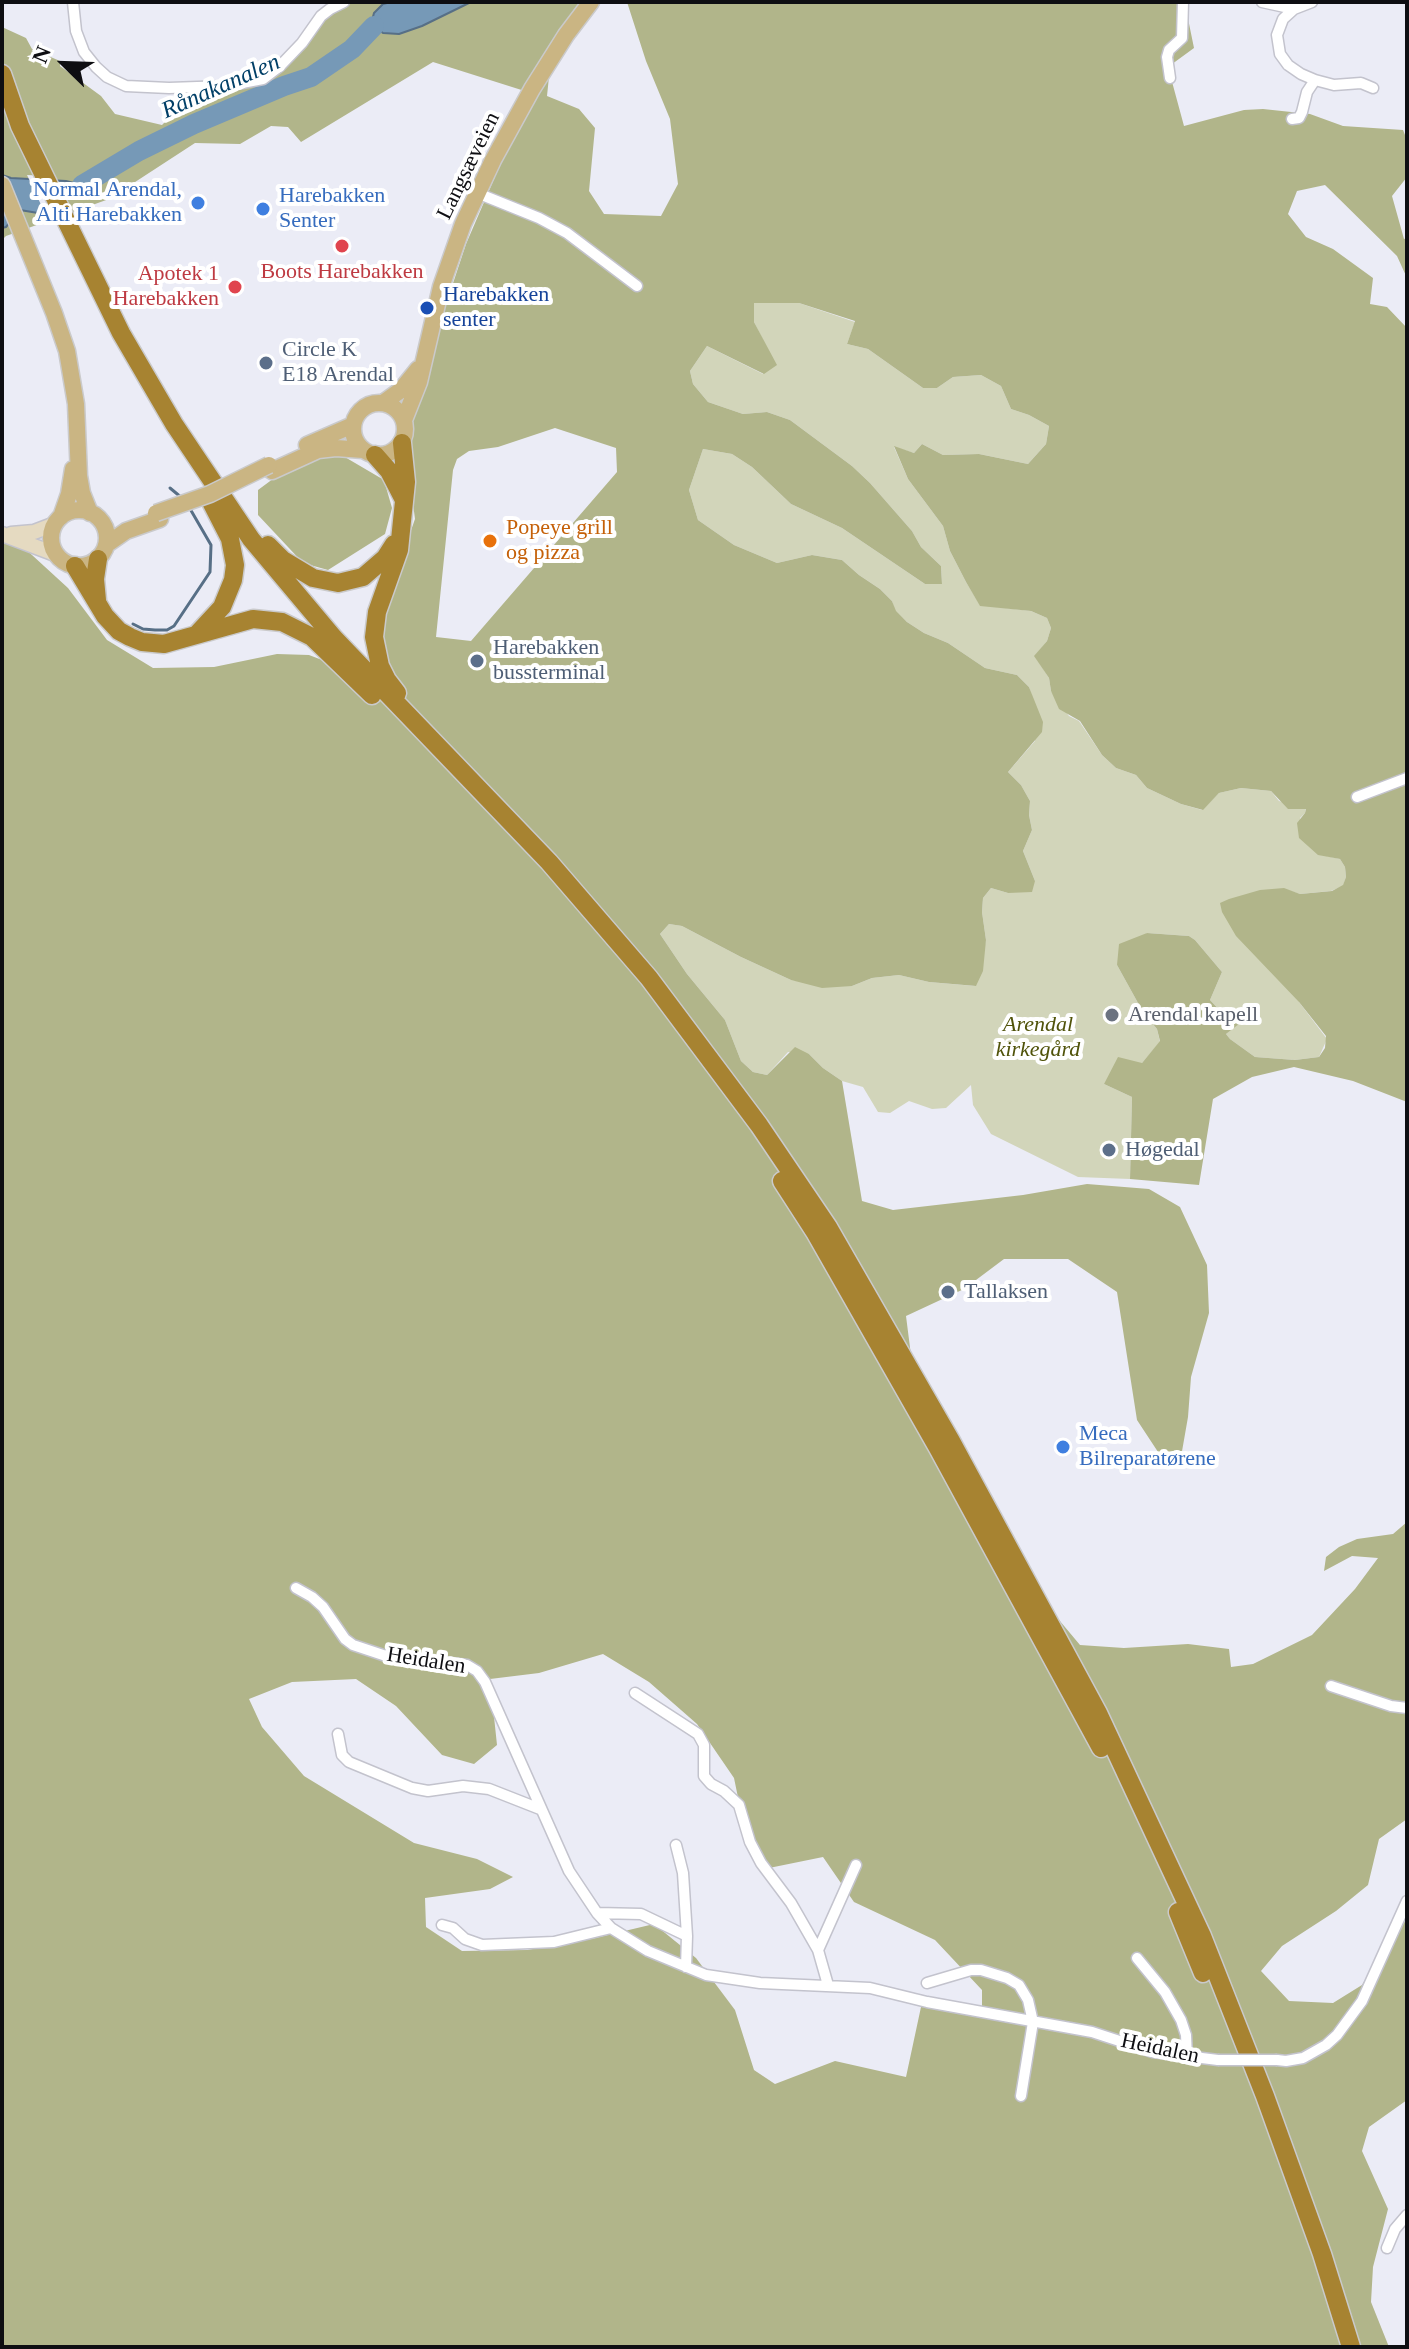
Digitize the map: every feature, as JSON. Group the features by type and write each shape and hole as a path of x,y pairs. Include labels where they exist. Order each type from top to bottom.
{"highway":[{"path":"2,74 30,158"},
{"path":"2,107 30,158 143,392 200,473 300,600 386,694 549,862 649,978 759,1125 828,1227 936,1414 1098,1713 1202,1936 1270,2110 1322,2254 1351,2347"},
{"path":"402,443 406,482 399,550 377,612 375,651 387,680 449,757"},
{"path":"369,453 389,471 403,498"},
{"path":"200,473 283,560 325,582 338,583 363,577 385,558 400,535"},
{"path":"194,636 222,607 233,580 235,565 234,549 200,473"},
{"path":"200,473 245,544 378,701"},
{"path":"98,607 95,579 102,552"},
{"path":"75,566 98,607 119,631 142,642 164,644 253,619 282,622 312,637 542,870 641,986 750,1131 815,1232 938,1448 1087,1720 1146,1838 1256,2099 1343,2347"}],"main road":[{"name":"Langsæveien","path":"404,420 419,382 449,260 477,193 536,82 591,2"},
{"path":"2,185 62,353 71,404 73,469 69,494 51,540 55,554"},
{"path":"2,199 60,328 76,404 82,493 106,531 102,552"},
{"name":"Langsæveien","path":"383,403 401,390 422,365"},
{"path":"2,534 55,554 66,563 86,565 126,531 318,450 336,448 369,453 390,453 402,443 404,420 396,409 383,403 376,402 364,407 355,417 354,439 369,453"},
{"path":"270,468 353,425"},
{"path":"2,534 34,532 77,510 119,521 158,516"}],"street":[{"path":"73,2 76,31 84,52 107,77 126,86 169,88 226,86 263,79 302,43 321,16 344,2"},
{"path":"1170,78 1167,57 1169,50 1182,38 1183,2"},
{"path":"1262,2 1294,9"},
{"path":"1312,2 1294,9 1283,19 1278,29 1280,54 1288,65 1315,80 1334,85 1361,83 1373,88"},
{"path":"1292,119 1299,118 1307,92 1315,80"},
{"path":"477,193 567,233 637,286"},
{"path":"1357,797 1407,778"},
{"name":"Heidalen","path":"296,1588 323,1607 345,1639 353,1645 383,1655 467,1665 477,1671 485,1682 569,1871 597,1913 611,1928 648,1951 706,1975 760,1983 870,1988 927,2002 1092,2032 1153,2052 1187,2058 1286,2061 1303,2058 1337,2035 1362,2001 1407,1901"},
{"path":"1331,1686 1391,1706 1407,1708"},
{"path":"635,1693 698,1734 704,1745 704,1776 739,1805 750,1842 761,1863 791,1903 818,1950 828,1985"},
{"path":"338,1734 342,1755 349,1762 412,1788 428,1791 463,1786 489,1789 540,1809"},
{"path":"676,1845 683,1873 686,1967"},
{"path":"818,1950 856,1865"},
{"path":"597,1913 641,1914 687,1936"},
{"path":"442,1925 482,1945 554,1942 611,1928"},
{"path":"1137,1958 1165,1992 1181,2020 1186,2035 1187,2058"},
{"path":"927,1983 981,1970 1016,1982 1023,1990 1033,2022 1021,2096"},
{"path":"1387,2248 1395,2229 1407,2215"}],"green space":[{"path":"343,2 391,2 383,4 422,26 471,2 589,2 550,67 547,96 579,109 595,128 589,191 604,214 661,216 678,184 670,119 646,61 627,2 1186,2 1194,48 1168,67 1184,126 1244,110 1263,109 1310,114 1343,126 1403,130 1407,140 1407,177 1392,196 1404,239 1407,238 1407,278 1397,256 1325,185 1297,191 1288,214 1306,237 1333,249 1373,278 1370,304 1387,307 1407,328 1407,1102 1353,1081 1294,1067 1252,1077 1213,1099 1199,1185 1130,1179 1132,1097 1104,1084 1118,1057 1142,1063 1160,1041 1157,1029 1143,1012 1117,965 1119,944 1147,933 1189,936 1222,972 1210,1000 1226,1017 1239,1024 1226,1034 1230,1039 1255,1057 1295,1060 1319,1057 1325,1048 1326,1036 1299,1002 1236,936 1220,903 1260,890 1284,888 1300,894 1332,891 1343,885 1345,867 1340,859 1318,855 1299,838 1297,823 1306,809 1288,809 1271,791 1241,788 1219,793 1203,810 1181,804 1147,788 1136,775 1116,768 1102,755 1080,721 1059,709 1049,678 1034,656 1047,641 1051,628 1047,618 1031,611 980,606 950,551 943,526 908,479 894,446 914,453 922,444 943,455 979,454 1028,464 1046,444 1049,426 1011,409 1001,386 981,375 953,377 937,388 923,388 868,349 847,344 855,321 799,303 754,303 754,322 777,365 764,374 707,346 690,371 693,384 708,402 743,414 767,412 790,420 852,466 941,566 942,584 925,584 842,528 791,504 752,467 732,454 703,449 689,490 698,520 734,545 777,563 812,555 842,560 880,589 907,622 948,643 985,668 1017,675 1029,687 1043,722 1042,732 1008,772 1021,785 1030,801 1032,830 1023,851 1035,881 1032,892 1008,893 991,888 983,898 986,940 983,971 976,986 929,982 899,975 872,978 852,986 822,988 791,980 682,926 669,924 660,934 687,974 725,1020 741,1061 753,1072 767,1075 795,1047 809,1054 842,1081 862,1201 893,1210 1023,1195 1087,1184 1149,1189 1180,1207 1207,1265 1209,1313 1191,1377 1181,1457 1160,1455 1137,1420 1117,1292 1068,1259 1004,1259 964,1289 906,1316 913,1371 1039,1596 1080,1645 1124,1648 1188,1644 1229,1649 1231,1667 1253,1664 1312,1635 1355,1589 1378,1558 1352,1556 1324,1571 1326,1557 1357,1539 1393,1534 1407,1522 1407,1819 1379,1839 1368,1885 1336,1911 1282,1946 1261,1971 1289,2001 1333,2003 1362,1985 1396,1929 1407,1920 1407,2100 1369,2127 1362,2151 1388,2209 1373,2267 1371,2302 1389,2347 2,2347 2,540 20,544 68,588 107,640 153,668 214,667 277,654 309,655 369,678 380,619 415,519 408,465 411,410 466,244 531,93 433,62 301,142 288,127 271,126 240,144 195,143 109,199 2,240 11,178 2,175 2,27 26,38 32,49 60,61 60,66 101,96 115,114 162,125 183,104 227,90 285,58 328,8","holes":["555,428 616,448 617,472 471,641 436,637 453,470 457,459 469,451 498,447","603,1654 649,1682 697,1724 734,1778 747,1841 769,1868 823,1857 854,1902 935,1940 982,1990 982,2010 921,2007 906,2077 835,2061 775,2084 754,2070 735,2010 696,1958 654,1924 527,1950 462,1951 426,1927 425,1898 490,1889 513,1877 477,1859 414,1843 304,1776 262,1727 249,1699 292,1682 356,1679 396,1706 442,1755 474,1764 497,1745 490,1679 539,1673"]},
{"name":"Arendal kirkegård","path":"754,303 799,303 855,322 847,344 868,349 923,388 937,388 953,377 981,375 1001,386 1011,409 1049,426 1046,444 1028,464 979,454 943,455 922,444 914,453 894,447 908,479 943,526 950,551 980,605 1031,611 1047,618 1051,628 1047,641 1035,656 1049,678 1051,691 1116,768 1136,775 1147,788 1202,810 1219,793 1241,788 1271,791 1279,801 1306,808 1300,818 1318,854 1340,859 1345,867 1343,886 1331,891 1300,894 1284,889 1299,1002 1327,1039 1319,1057 1295,1060 1255,1057 1230,1039 1226,1034 1238,1024 1226,1017 1210,1000 1222,972 1189,936 1147,933 1117,965 1143,1012 1157,1029 1160,1042 1142,1063 1104,1084 1132,1097 1130,1179 1078,1177 991,1134 973,1105 971,1085 946,1108 932,1109 909,1101 890,1113 878,1112 863,1087 842,1081 809,1054 788,1052 767,1075 753,1072 741,1061 725,1020 687,974 660,934 669,924 682,926 791,980 852,986 872,978 899,975 929,982 975,986 986,940 983,898 991,888 1008,893 1035,881 1023,851 1032,830 1030,801 1021,785 1008,772 1035,741 1033,699 1029,687 1017,675 985,668 948,643 907,622 880,589 842,560 812,555 777,563 734,545 698,520 689,490 703,449 732,454 752,467 791,504 842,528 925,584 942,584 941,566 852,466 790,420 767,412 743,414 708,402 693,384 690,371 707,346 763,374 768,350 754,322"},
{"path":"338,453 384,480 392,508 385,534 328,570 303,563 258,515 258,490 285,470"}],"water":[{"path":"471,2 422,26 399,34 383,33 371,24 374,13 383,4"},
{"path":"2,175 82,185 71,196 42,207 38,213 20,210 2,228"}],"pier":[{"path":"27,175 49,176 62,204 44,211"}],"waterway":[{"name":"Rånakanalen","path":"82,185 139,151 194,124 311,77 352,49 374,26"},
{"path":"170,488 182,498"},
{"path":"133,624 155,630 167,630 174,626 210,572 211,545 189,507"}],"place":[{"name":"Normal Arendal, Alti Harebakken","path":"198,203"},
{"name":"Harebakken Senter","path":"263,209"},
{"name":"Boots Harebakken","path":"342,246"},
{"name":"Apotek 1 Harebakken","path":"235,287"},
{"name":"Harebakken senter","path":"427,308"},
{"name":"Circle K E18 Arendal","path":"266,363"},
{"name":"Popeye grill og pizza","path":"490,541"},
{"name":"Harebakken bussterminal","path":"477,661"},
{"name":"Arendal kapell","path":"1112,1015"},
{"name":"Høgedal","path":"1109,1150"},
{"name":"Tallaksen","path":"948,1292"},
{"name":"Meca Bilreparatørene","path":"1063,1447"}]}
